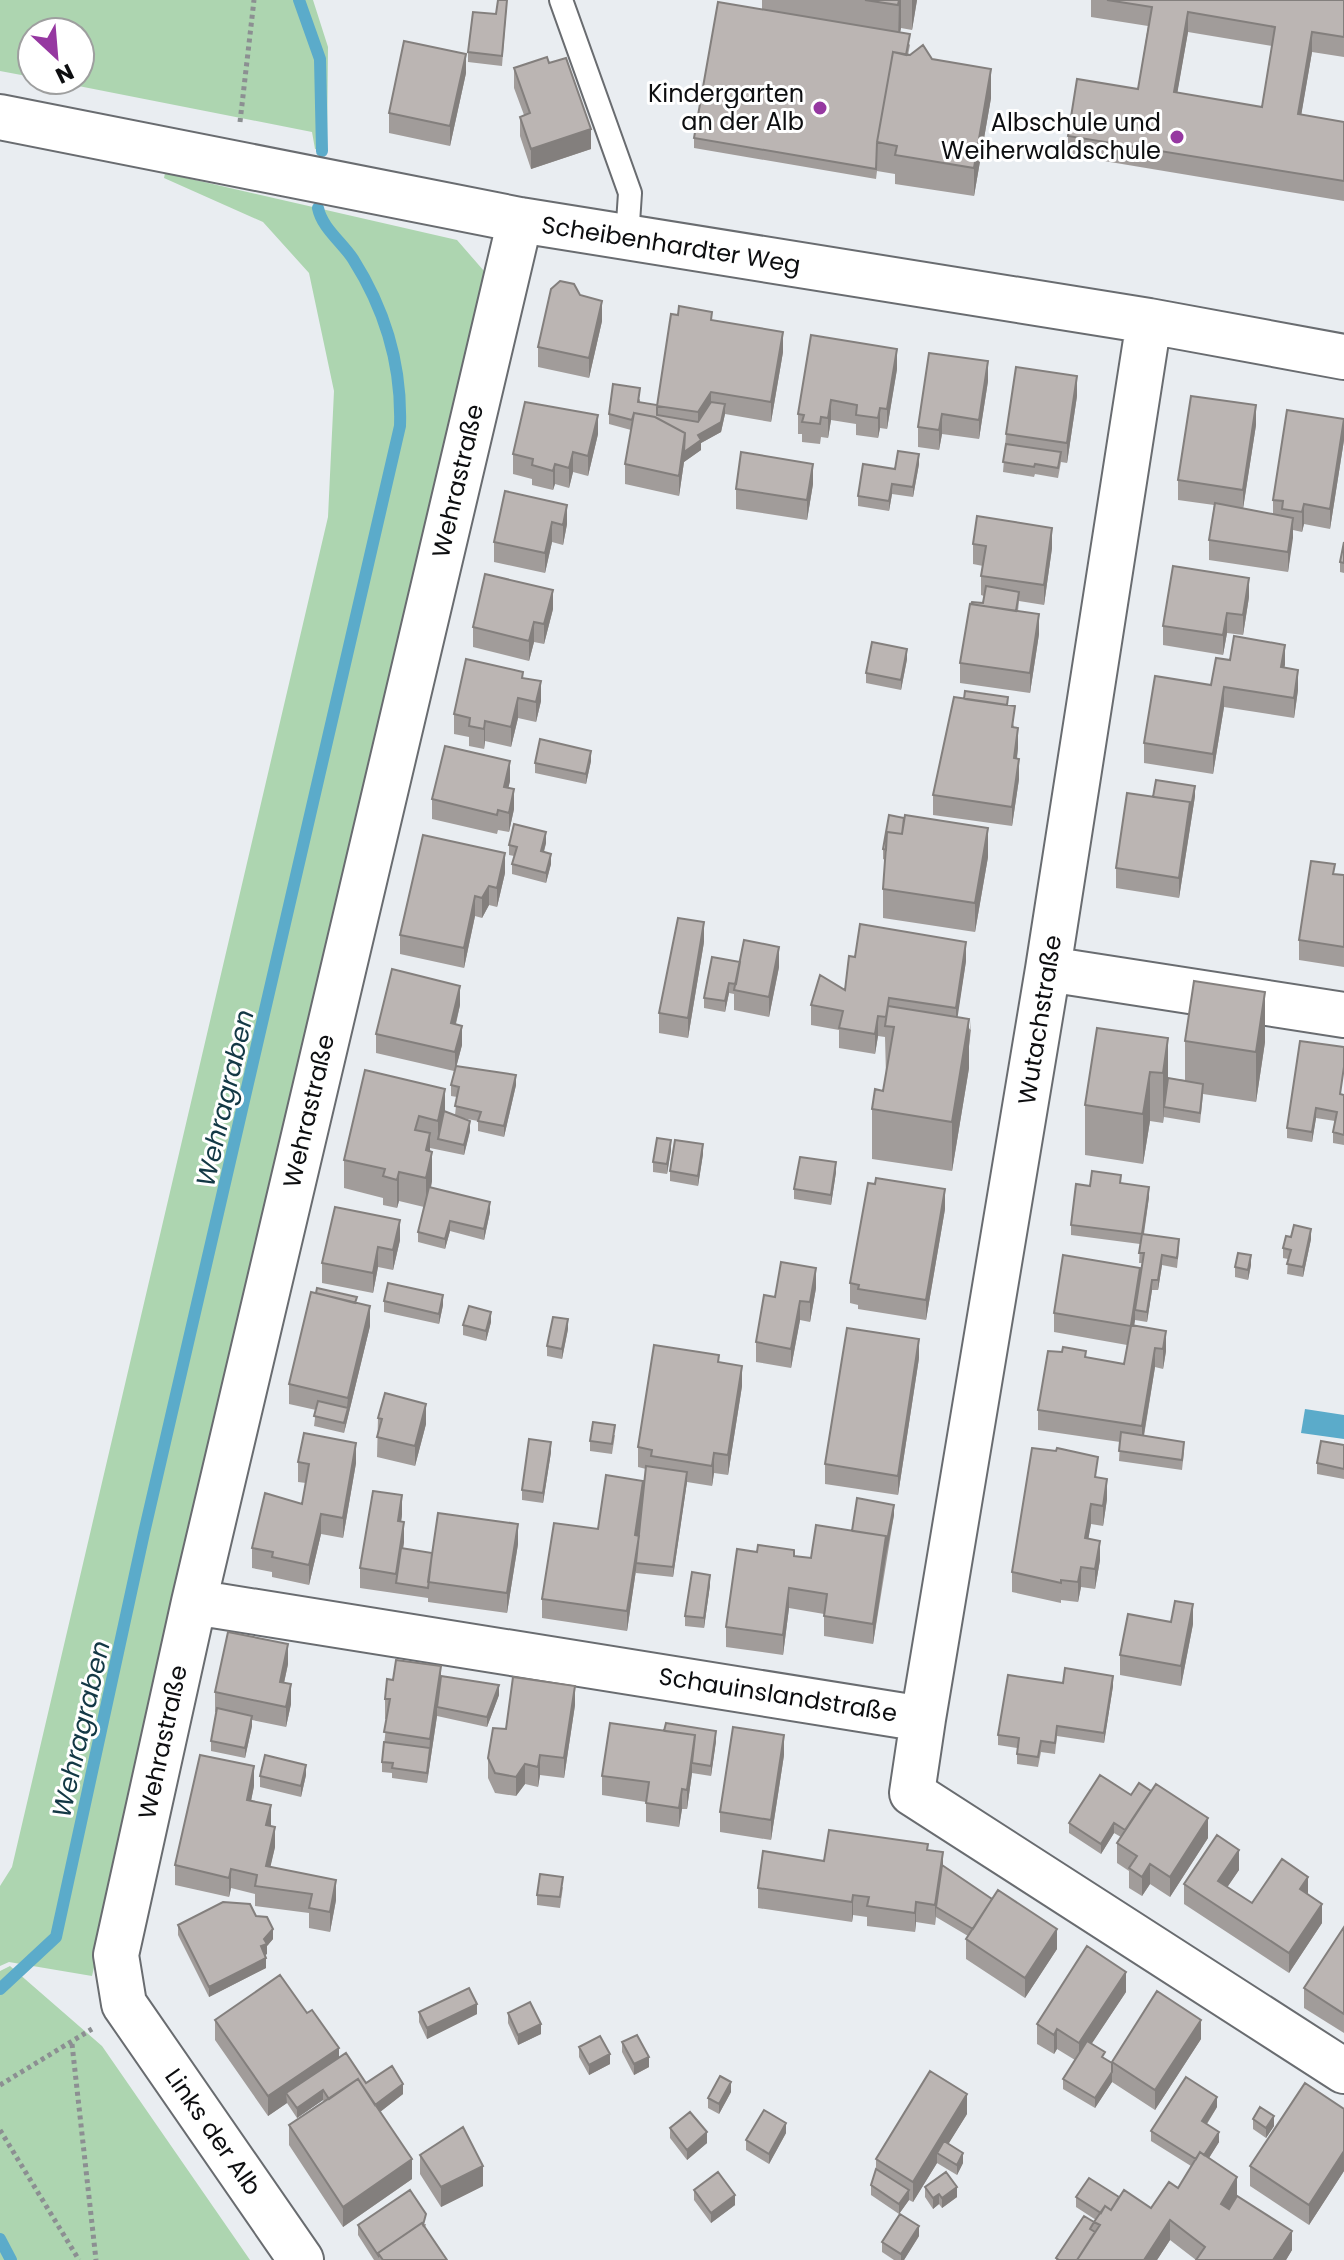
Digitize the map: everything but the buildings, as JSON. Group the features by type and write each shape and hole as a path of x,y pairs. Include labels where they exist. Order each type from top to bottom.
{"street":[{"name":"Scheibenhardter Weg","path":"0,117 520,220 1149,321 1344,357"},
{"name":"Wehrastraße","path":"124,2004 116,1955 194,1602 520,220"},
{"name":"Wutachstraße","path":"923,1719 1048,969 1149,321"},
{"path":"1048,969 1344,1015"},
{"name":"Schauinslandstraße","path":"194,1602 923,1719 912,1793 1344,2071"},
{"name":"Links der Alb","path":"124,2004 301,2260"}],"lane":[{"path":"561,0 630,193 627,238"}],"path":[{"path":"242,116 254,0"},
{"path":"0,2085 72,2044 124,2004"},
{"path":"72,2044 96,2260"},
{"path":"0,2130 79,2260"}],"green space":[{"path":"0,0 313,0 328,47 327,150 315,149 312,132 96,89 96,16 16,16 16,74 0,71"},
{"path":"165,173 457,240 484,271 485,295 92,1976 9,1962 0,1966 0,1886 12,1867 328,517 334,391 309,273 263,222 164,178"},
{"path":"10,1966 102,2046 250,2260 0,2260 0,1971"}],"water":[{"path":"1305,1409 1344,1415 1344,1439 1301,1433"}],"waterway":[{"path":"299,0 320,59 322,151"},
{"name":"Wehragraben","path":"0,1989 56,1937 144,1533 400,426 395,360 383,319 365,279 324,222 318,208"},
{"path":"0,2239 11,2260"}],"place":[{"name":"Kindergarten an der Alb","path":"820,108"},
{"name":"Albschule und Weiherwaldschule","path":"1177,137"}]}
